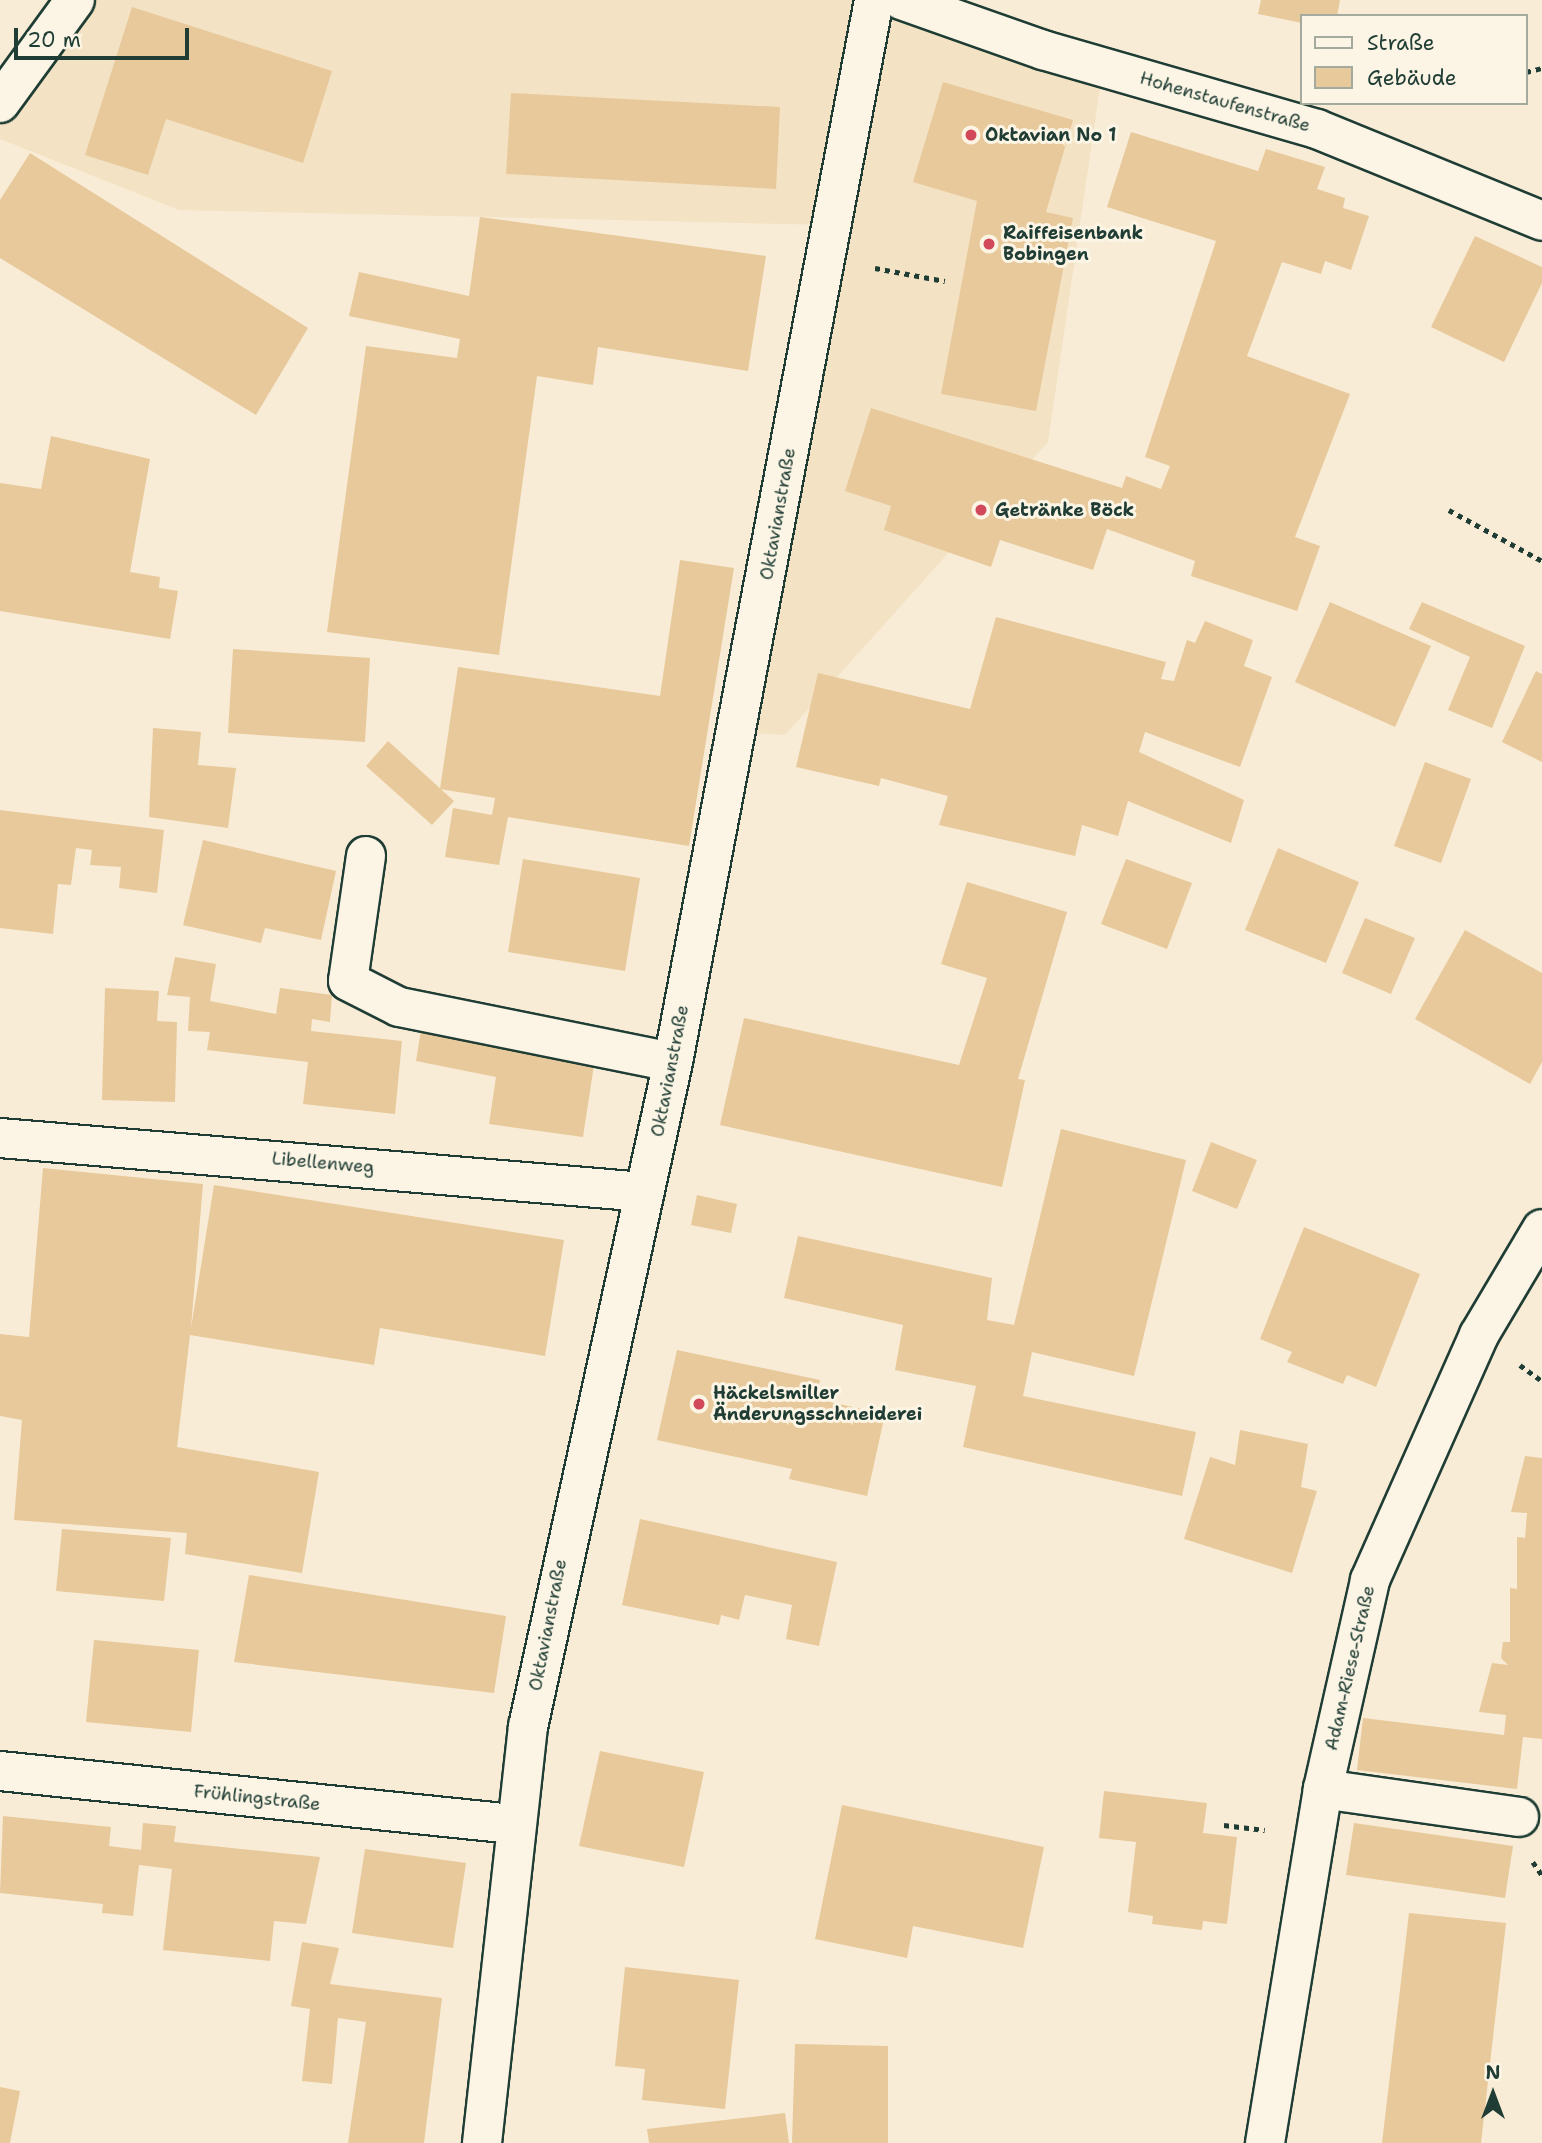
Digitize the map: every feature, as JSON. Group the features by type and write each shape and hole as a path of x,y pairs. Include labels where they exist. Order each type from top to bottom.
{"street":[{"path":"0,103 75,0"},
{"name":"Oktavianstraße","path":"482,2143 513,1824 574,1498 673,1062 874,0"},
{"name":"Hohenstaufenstraße","path":"901,0 1043,50 1317,129 1542,221"},
{"path":"366,856 348,981 400,1007 673,1062"},
{"name":"Libellenweg","path":"0,1138 645,1192"},
{"name":"Adam-Riese-Straße","path":"1265,2143 1323,1789 1370,1580 1479,1335 1542,1229"},
{"name":"Frühlingstraße","path":"0,1772 513,1824"},
{"path":"1323,1789 1519,1818"}],"path":[{"path":"826,259 945,281"},
{"path":"1450,510 1542,561"}],"shaded area":[{"path":"75,0 901,0 1103,67 1048,442 785,735 737,732 832,225 179,210 0,139 0,103"}],"building":[{"path":"1261,0 1340,0 1337,14 1300,14 1300,23 1258,14"},
{"path":"132,7 332,71 303,163 166,119 148,175 85,155"},
{"path":"943,82 1073,120 1046,212 1073,218 1036,411 941,394 977,201 913,182"},
{"path":"511,93 780,107 776,189 506,174"},
{"path":"1131,132 1258,171 1266,149 1325,167 1317,189 1345,198 1343,208 1369,216 1351,270 1325,261 1321,274 1282,262 1247,356 1350,394 1295,537 1320,546 1297,611 1191,576 1195,561 1107,529 1093,570 1000,540 991,567 884,530 891,506 845,491 871,408 1122,488 1126,476 1161,489 1170,466 1145,457 1216,241 1107,207"},
{"path":"30,153 308,328 256,415 0,258 0,200"},
{"path":"480,217 766,256 748,371 598,347 593,385 537,376 499,655 327,632 366,346 457,358 460,339 349,316 359,272 469,296"},
{"path":"1475,236 1542,267 1542,283 1504,362 1431,327"},
{"path":"51,436 150,459 130,572 160,577 159,588 178,591 170,639 0,611 0,483 41,489"},
{"path":"680,560 734,568 689,846 508,817 499,865 445,857 453,808 492,815 495,798 440,789 458,667 660,696"},
{"path":"1330,602 1431,646 1395,727 1295,682"},
{"path":"1422,602 1525,646 1492,728 1448,710 1470,657 1409,629"},
{"path":"996,617 1166,662 1161,679 1174,681 1187,640 1195,643 1205,621 1253,640 1244,666 1272,677 1240,767 1145,732 1139,752 1244,800 1231,843 1128,801 1118,836 1082,825 1075,856 939,825 948,796 881,778 879,786 796,767 818,673 970,709"},
{"path":"233,649 370,658 365,742 228,733"},
{"path":"1536,671 1542,674 1542,762 1502,742"},
{"path":"153,728 201,732 198,765 236,768 228,828 149,817"},
{"path":"388,741 454,801 432,825 366,766"},
{"path":"1425,762 1471,779 1441,863 1394,846"},
{"path":"0,810 164,830 157,893 119,888 121,867 90,865 92,850 76,848 71,885 58,884 53,934 0,928"},
{"path":"203,840 336,871 321,940 265,928 261,943 183,925"},
{"path":"1278,848 1359,882 1326,963 1245,930"},
{"path":"523,859 640,878 625,971 508,952"},
{"path":"1126,859 1192,883 1167,949 1101,924"},
{"path":"967,882 1067,912 1018,1079 1025,1080 1002,1187 720,1125 744,1018 959,1065 987,978 941,964"},
{"path":"1365,918 1415,938 1391,994 1342,973"},
{"path":"1465,930 1542,973 1542,1062 1530,1084 1415,1019"},
{"path":"175,957 216,964 210,1001 276,1014 280,988 332,995 330,1022 312,1019 311,1031 402,1041 395,1114 303,1104 308,1062 207,1050 210,1032 188,1031 190,997 167,995"},
{"path":"105,988 159,991 157,1021 177,1022 175,1102 102,1100"},
{"path":"421,1030 594,1065 583,1137 489,1124 496,1077 416,1061"},
{"path":"1061,1129 1186,1160 1134,1376 1032,1352 1023,1396 1196,1432 1182,1496 963,1447 976,1386 895,1370 903,1325 784,1298 798,1236 992,1278 987,1320 1014,1325"},
{"path":"1211,1142 1257,1160 1237,1209 1192,1191"},
{"path":"43,1168 203,1184 191,1328 214,1185 564,1240 545,1356 380,1328 374,1365 190,1335 177,1447 319,1472 302,1573 185,1554 187,1533 14,1520 22,1420 0,1416 0,1334 29,1337"},
{"path":"697,1195 737,1204 731,1233 691,1225"},
{"path":"1304,1227 1420,1274 1376,1387 1347,1375 1343,1384 1287,1362 1292,1352 1260,1339"},
{"path":"677,1350 820,1380 816,1399 885,1414 867,1496 789,1479 792,1469 657,1440"},
{"path":"1240,1430 1308,1444 1301,1487 1317,1491 1292,1573 1184,1539 1210,1457 1235,1465"},
{"path":"1525,1456 1542,1458 1542,1739 1523,1737 1517,1789 1357,1770 1363,1718 1504,1735 1506,1715 1479,1712 1492,1663 1508,1665 1501,1658 1503,1642 1510,1642 1510,1588 1517,1589 1517,1537 1525,1538 1527,1513 1511,1512"},
{"path":"640,1519 837,1562 819,1646 786,1639 792,1605 745,1595 739,1620 721,1615 719,1625 622,1605"},
{"path":"62,1529 171,1538 164,1601 56,1591"},
{"path":"249,1575 506,1616 494,1693 234,1662"},
{"path":"94,1640 199,1650 191,1732 86,1722"},
{"path":"600,1751 704,1772 684,1867 579,1846"},
{"path":"1104,1791 1207,1803 1203,1833 1237,1837 1227,1924 1203,1921 1202,1930 1152,1924 1153,1916 1128,1912 1136,1842 1099,1838"},
{"path":"842,1805 1044,1847 1023,1948 913,1926 907,1958 815,1939"},
{"path":"3,1816 111,1827 109,1846 141,1850 143,1823 176,1826 174,1842 320,1857 306,1924 274,1921 270,1961 163,1950 172,1869 139,1865 133,1916 102,1913 103,1904 0,1893"},
{"path":"1354,1823 1513,1846 1505,1898 1346,1875"},
{"path":"365,1849 466,1863 453,1948 352,1933"},
{"path":"1409,1913 1506,1923 1481,2143 1382,2143"},
{"path":"302,1942 339,1948 330,1984 442,1998 424,2143 348,2143 366,2022 338,2018 332,2084 302,2081 310,2009 291,2006"},
{"path":"625,1967 739,1980 725,2109 642,2100 645,2069 615,2066"},
{"path":"795,2044 888,2046 888,2143 792,2143"},
{"path":"0,2087 20,2091 10,2143 0,2143"},
{"path":"785,2113 789,2143 649,2143 647,2129"}],"place":[{"name":"Oktavian No 1","path":"971,135"},
{"name":"Raiffeisenbank Bobingen","path":"989,244"},
{"name":"Getränke Böck","path":"981,510"},
{"name":"Häckelsmiller Änderungsschneiderei","path":"699,1404"}]}
